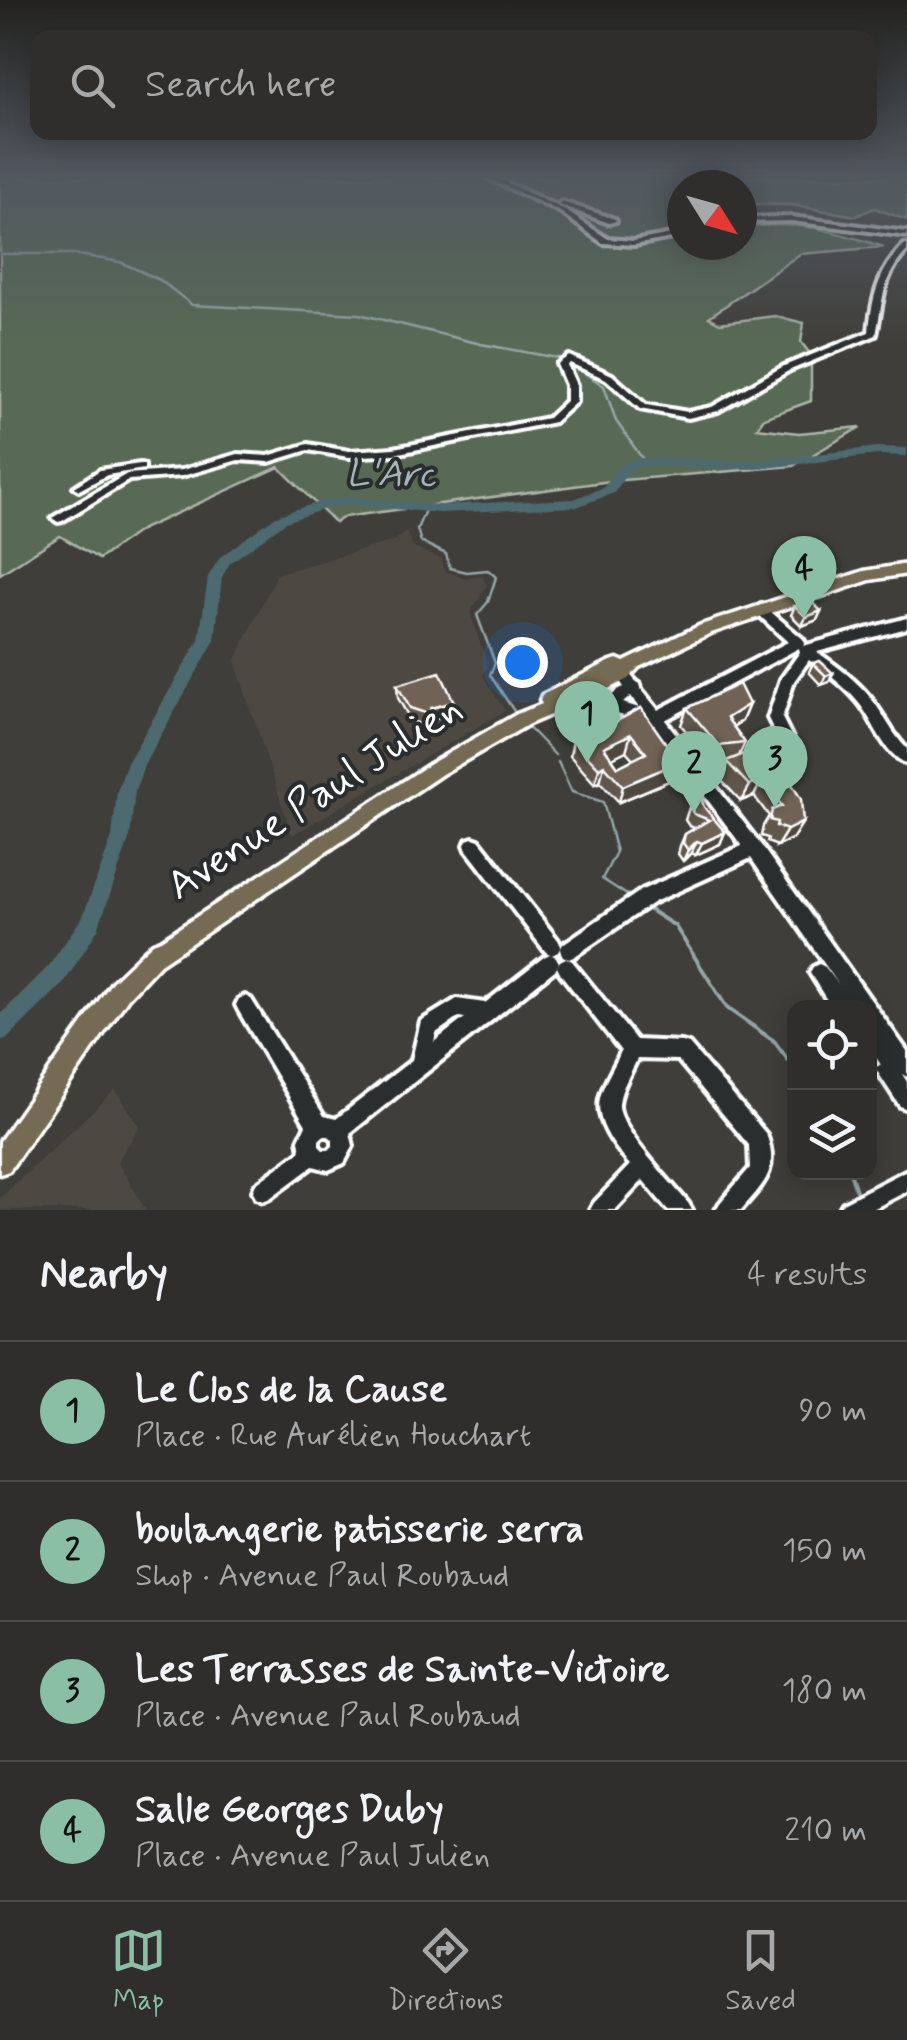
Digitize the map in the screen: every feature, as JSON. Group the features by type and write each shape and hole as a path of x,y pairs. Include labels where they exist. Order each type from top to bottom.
{"main road":[{"name":"Avenue Paul Julien","path":"24,1124 120,990 153,956 513,722 698,632 870,575 907,569"},
{"name":"Avenue Paul Julien","path":"513,722 582,694 619,668"},
{"path":"0,1151 24,1124"},
{"path":"0,1162 24,1124"}],"street":[{"path":"594,233 606,241 634,243 667,237"},
{"path":"58,518 127,478 182,472 238,457 270,459 308,447 349,454 394,451 551,420 571,402 571,385 562,364 569,360 610,377 631,399 661,413 688,415 714,409 787,368 873,332 874,298 893,261 907,247"},
{"path":"79,487 104,472 143,467 182,472"},
{"path":"761,610 868,704 895,749 907,758"},
{"path":"582,694 612,707 656,718 802,648 907,623"},
{"path":"790,748 775,718 802,648"},
{"path":"619,668 860,1000"},
{"path":"612,707 622,694 635,688"},
{"path":"473,845 631,1049"},
{"path":"263,1191 313,1154 310,1143 559,956 648,896 754,849"},
{"path":"819,973 838,1000"},
{"path":"245,1005 329,1128"},
{"path":"877,1024 907,1067"},
{"path":"631,1049 626,1069 609,1096 612,1119 626,1144 681,1210"},
{"path":"631,1049 682,1051 759,1141 760,1172 738,1206"},
{"path":"877,1054 907,1099"},
{"path":"601,1210 644,1165"},
{"path":"850,1210 907,1180"}],"shaded area":[{"path":"406,532 414,548 441,559 445,571 466,579 482,575 487,585 470,613 488,665 483,676 505,711 292,835 235,661 277,574 394,541"},
{"path":"115,1090 140,1126 117,1162 146,1210 0,1210 0,1198"}],"green space":[{"path":"0,233 667,233 667,260 757,260 757,233 836,233 884,247 800,254 709,317 720,323 775,316 804,323 801,342 811,355 811,401 764,418 757,428 799,433 861,427 793,466 611,481 344,517 335,523 279,467 140,530 99,559 60,536 0,574"}],"building":[{"path":"811,601 821,611 806,617 795,606"},
{"path":"820,661 833,673 826,676 813,663"},
{"path":"440,672 454,702 431,708 428,714 410,708 397,685"},
{"path":"739,684 749,704 727,718 745,743 719,746 687,708"},
{"path":"641,708 677,763 623,786 604,765 599,768 573,740 585,734 588,737","holes":["631,734 646,753 618,767 604,747"]},
{"path":"757,750 767,756 758,770 774,765 785,773 801,799 803,822 787,830 770,820 772,810 782,806 762,780 749,785 726,761 752,751 754,755"},
{"path":"693,795 701,798 725,832 702,843 697,841 688,850 683,843 685,834 709,820 690,808"}],"waterway":[{"path":"0,254 73,254 120,262 160,280 192,305 359,314 481,344 563,359"},
{"path":"571,364 604,386 616,421 644,461"},
{"name":"L'Arc","path":"0,1030 56,975 91,922 121,837 126,791 136,763 207,640 215,577 225,560 281,519 325,504 348,501 440,509 576,503 609,490 623,469 638,462 757,465 877,451 907,452"},
{"path":"426,508 417,529 421,542 446,554 450,568 467,572 488,570 496,577 488,602 477,615 495,663 490,675 516,714"},
{"path":"525,724 555,755"},
{"path":"558,762 572,792 603,802 616,852 602,879 630,897 627,895"},
{"path":"645,907 675,926 727,1008 774,1041 787,1059"},
{"path":"853,1180 856,1191"}],"place":[{"name":"Salle Georges Duby","path":"804,618"},
{"name":"Le Clos de la Cause","path":"587,763"},
{"name":"Les Terrasses de Sainte-Victoire","path":"775,808"},
{"name":"boulangerie patisserie serra","path":"694,813"}]}
